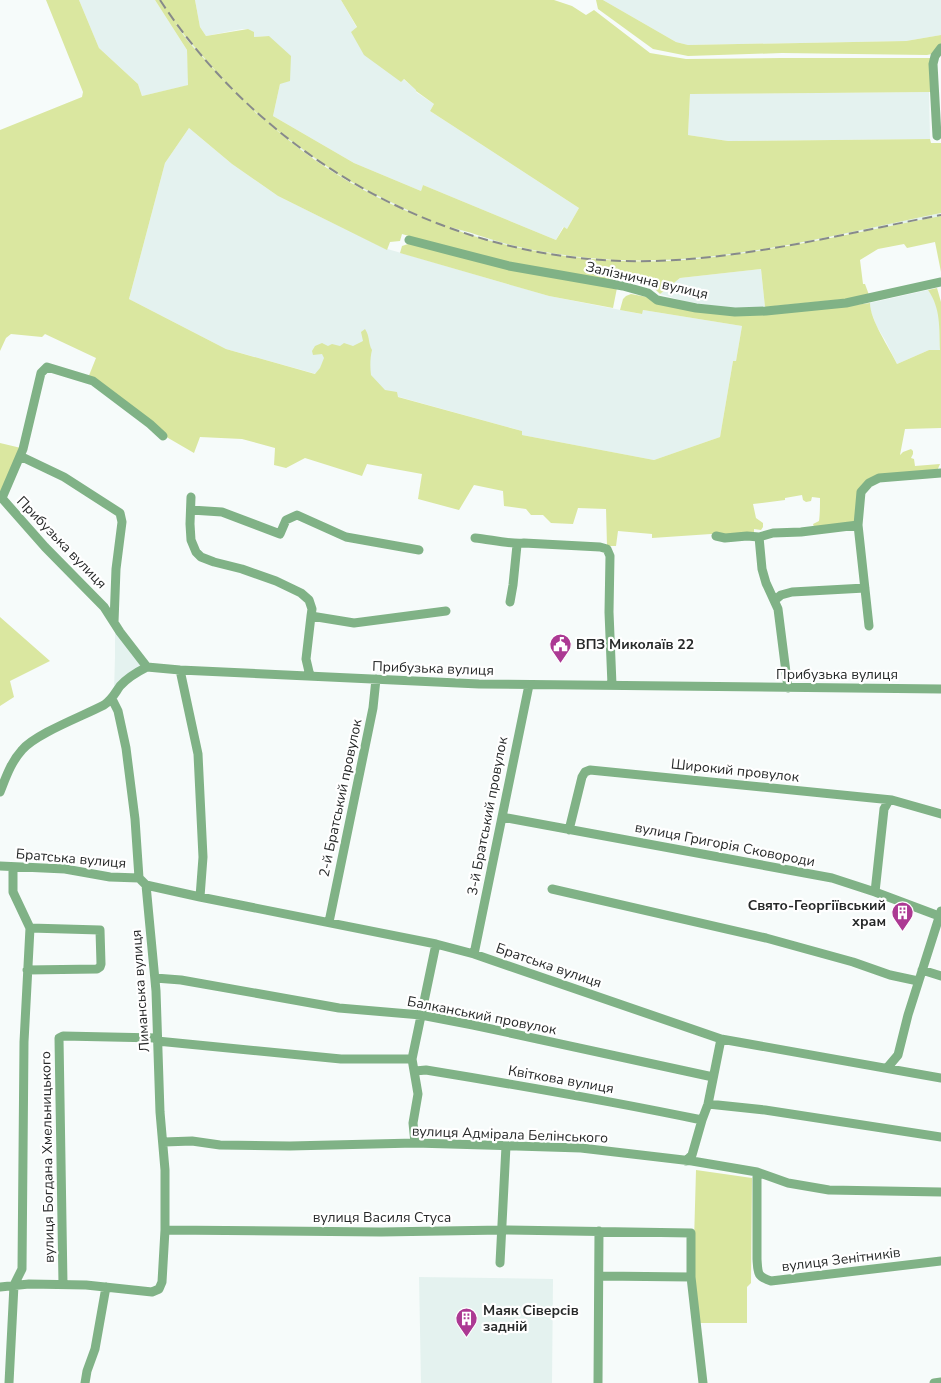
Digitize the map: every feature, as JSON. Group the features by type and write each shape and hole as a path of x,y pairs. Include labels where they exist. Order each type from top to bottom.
{"street":[{"path":"937,136 933,64 935,56 941,48"},
{"name":"Залізнична вулиця","path":"409,240 509,266 623,286 648,293 657,300 696,308 735,312 766,311 852,302 941,282"},
{"name":"Прибузька вулиця","path":"163,436 93,381 47,368 41,373 20,456 1,497 45,548 95,597 148,667 528,685 941,689"},
{"path":"20,456 64,477 120,514 122,522 116,569 114,622"},
{"path":"870,626 858,526 860,497 866,486 872,481 883,477 941,473"},
{"path":"191,497 190,540 201,557 276,581 301,593 310,603 312,616 306,654 306,664 310,676"},
{"path":"190,510 222,512 280,534 286,520 297,515 346,537 419,550"},
{"path":"716,536 724,538 759,537 776,532 858,526"},
{"path":"759,537 762,569 766,584 775,600 779,614 788,688"},
{"path":"475,538 500,540 517,544 600,547 607,549 610,556 608,612 612,685"},
{"path":"510,602 517,544"},
{"path":"775,600 786,593 865,588"},
{"path":"312,616 354,623 446,611"},
{"path":"0,792 11,764 29,743 104,705 112,699 131,676 148,667"},
{"path":"180,670 190,712 198,760 203,864 200,898"},
{"name":"2-й Братський провулок","path":"329,922 373,708 376,679"},
{"name":"3-й Братський провулок","path":"474,954 528,685"},
{"path":"112,699 118,711 126,748 135,819 139,878 146,885"},
{"name":"Широкий провулок","path":"569,830 582,777 585,772 590,770 889,800 941,814"},
{"path":"875,892 884,809 889,800"},
{"name":"вулиця Григорія Сковороди","path":"502,817 827,877 940,913"},
{"name":"Братська вулиця","path":"0,866 65,869 110,877 139,878"},
{"path":"9,1383 14,1285 22,1269 24,1042 30,928 12,892 13,866"},
{"name":"Братська вулиця","path":"146,885 200,898 436,944 474,954 721,1039 941,1078"},
{"name":"Лиманська вулиця","path":"106,1287 152,1292 157,1291 161,1286 165,1230 164,1142 160,1112 155,978 146,885"},
{"path":"552,889 766,938 854,962 890,975 918,981"},
{"path":"887,1068 898,1055 918,981 940,913"},
{"path":"27,970 97,969 101,964 100,930 30,928"},
{"path":"415,1143 413,1123 418,1094 412,1060 436,944"},
{"path":"922,970 941,976"},
{"name":"Балканський провулок","path":"155,978 181,980 339,1008 421,1015 713,1077"},
{"name":"вулиця Богдана Хмельницького","path":"63,1284 59,1038 63,1036 157,1040"},
{"path":"686,1161 692,1155 708,1104 721,1039"},
{"path":"157,1040 341,1059 412,1060"},
{"path":"898,1055 905,1072"},
{"name":"Квіткова вулиця","path":"414,1071 426,1070 597,1098 702,1120"},
{"path":"708,1104 764,1110 941,1137"},
{"name":"вулиця Адмірала Белінського","path":"164,1142 192,1141 220,1145 290,1146 415,1143 581,1148 757,1172 788,1183 829,1190 941,1192"},
{"path":"500,1262 506,1146"},
{"name":"вулиця Зенітників","path":"757,1172 757,1260 758,1274 761,1277 771,1281 941,1261"},
{"name":"вулиця Василя Стуса","path":"165,1230 381,1232 503,1230 692,1233 691,1277"},
{"path":"598,1383 599,1231"},
{"path":"600,1276 691,1277 703,1383"},
{"path":"0,1287 63,1284 106,1287 95,1349 85,1383"},
{"path":"934,1383 941,1382"}],"shaded area":[{"path":"79,0 155,0 187,50 189,85 142,96 138,84 99,48"},
{"path":"160,0 185,36 257,114 284,136 339,175 409,211 477,236 540,251 616,260 574,257 509,246 477,237 409,212 372,194 338,175 283,137 257,115 230,88 184,37"},
{"path":"195,0 341,0 357,28 401,82 403,79 417,90 416,92 434,104 430,111 579,208 567,229 563,227 556,240 423,185 421,191 354,163 273,116 280,84 269,36 254,37 248,29 242,29 206,36 200,27"},
{"path":"603,0 941,0 941,35 906,41 688,45 676,42"},
{"path":"929,92 930,139 728,141 688,135 690,94"},
{"path":"189,128 232,164 278,196 384,248 549,296 641,314 643,310 742,326 736,361 733,361 720,437 654,460 522,435 522,431 226,349 129,299 165,163"},
{"path":"941,213 941,216 757,251 680,260 616,260 776,246"},
{"path":"761,269 765,307 735,309 697,305 660,294 680,278"},
{"path":"928,290 936,300 939,312 940,350 929,350 897,364 877,327 870,309 870,303"},
{"path":"115,627 144,665 114,692 115,657"},
{"path":"419,1277 553,1279 552,1383 421,1383"}],"green space":[{"path":"46,0 79,0 99,48 138,84 142,96 188,85 187,50 155,0 195,0 200,27 206,36 248,29 254,32 254,37 269,36 291,56 290,81 280,84 273,116 354,163 421,191 423,185 556,240 564,227 567,229 579,208 430,111 434,104 416,91 404,79 401,82 364,55 351,32 357,27 341,0 554,0 572,6 586,15 594,10 650,53 686,59 930,58 931,92 690,94 688,135 728,141 930,139 931,143 941,143 941,213 766,249 677,259 633,260 589,258 558,254 527,249 449,227 496,242 516,247 547,253 592,259 615,261 661,261 706,258 765,250 941,216 941,272 935,242 907,248 904,244 878,249 860,260 863,284 865,284 869,295 765,307 761,269 680,278 660,294 655,289 652,280 604,279 510,263 402,234 400,241 390,242 387,250 278,196 232,164 189,128 165,163 129,299 226,349 315,374 324,358 322,354 313,355 312,351 315,346 322,343 328,346 332,344 340,346 344,343 353,346 363,341 361,332 365,329 372,350 370,362 371,375 385,390 397,392 398,397 522,431 522,435 654,460 720,437 733,361 736,361 742,326 643,310 642,314 620,310 623,299 626,296 631,294 647,297 653,302 696,311 847,306 870,303 876,325 897,364 929,350 940,350 937,311 928,290 937,288 941,302 941,428 905,429 900,455 911,449 913,454 911,458 914,459 915,466 940,464 937,471 868,483 857,522 814,527 813,524 819,521 820,498 812,497 811,501 806,502 803,500 802,495 785,498 785,500 753,504 756,518 763,523 761,530 754,529 754,535 711,534 652,538 652,534 618,531 616,546 607,546 606,509 578,508 573,524 551,523 543,515 531,515 526,509 504,506 503,491 474,485 459,510 418,499 422,474 367,464 362,476 305,458 286,468 274,465 275,448 242,439 200,437 194,453 163,435 88,378 96,358 45,334 42,337 11,334 6,338 0,351 0,130 82,97 83,92","holes":["175,22 185,36 229,86 187,40","229,86 249,105 266,122 257,114","266,122 339,175 420,216 381,199 357,186 334,172 311,157 290,141"]},
{"path":"596,0 603,0 676,42 688,45 906,41 941,35 941,44 932,54 927,55 782,53 688,56 653,49 598,9"},
{"path":"411,243 617,288 613,308 549,296 400,253 402,246"},
{"path":"0,443 21,448 1,492 0,491"},
{"path":"0,617 50,661 10,681 14,697 0,706"},
{"path":"696,1170 752,1178 751,1283 747,1287 747,1323 699,1323 693,1277"}],"railway":[{"path":"160,0 204,59 255,111 312,156 374,194 440,224 509,246 581,258 655,261 691,259 799,244 941,215"}],"place":[{"name":"ВПЗ Миколаїв 22","path":"560,663"},
{"name":"Свято-Георгіївський храм","path":"902,932"},
{"name":"Маяк Сіверсів задній","path":"467,1337"}]}
